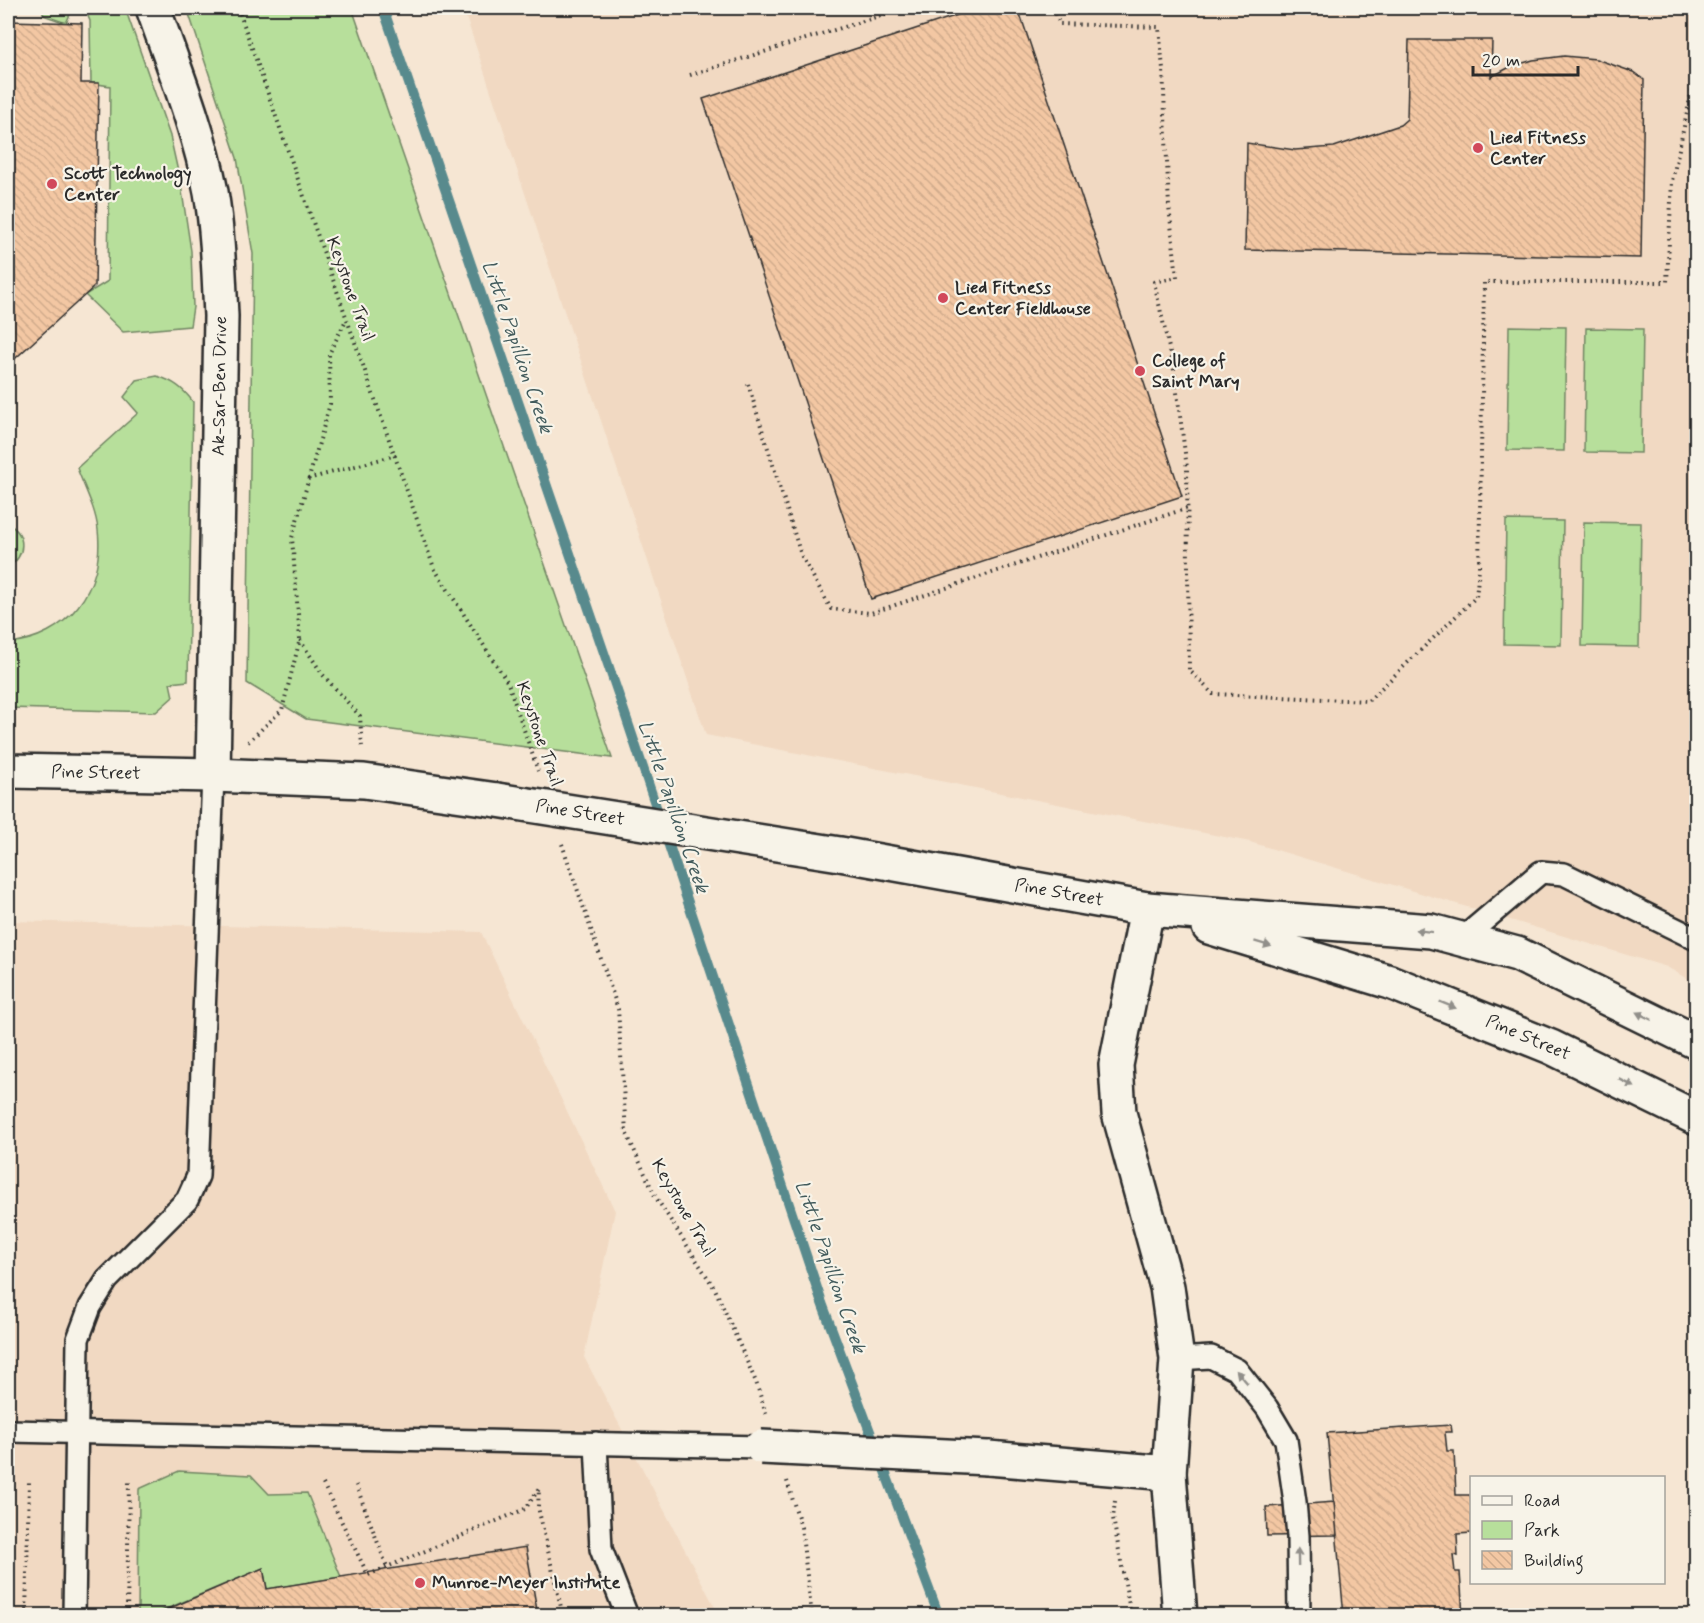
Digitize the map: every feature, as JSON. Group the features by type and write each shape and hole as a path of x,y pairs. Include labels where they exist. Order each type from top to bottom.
{"street":[{"name":"Ak-Sar-Ben Drive","path":"153,8 199,140 211,193 218,252 221,316 213,775"},
{"name":"Pine Street","path":"8,771 364,781 840,854 1147,909 1431,931 1517,954 1696,1042"},
{"name":"Pine Street","path":"1147,909 1390,982 1551,1047 1696,1118"},
{"path":"1147,909 1116,1065 1119,1113 1167,1287 1177,1359 1169,1473 1180,1616"},
{"path":"761,1447 988,1458 1169,1473"}],"lane":[{"path":"74,1616 78,1339 90,1307 107,1280 188,1200 198,1176 213,775"},
{"path":"1462,939 1540,872 1564,874 1696,939"},
{"path":"1177,1359 1211,1357 1237,1370 1267,1408 1286,1440 1298,1536 1299,1616"},
{"path":"9,1431 761,1447"},
{"path":"596,1443 601,1549 627,1616"}],"path":[{"name":"Keystone Trail","path":"238,8 434,568 508,683 540,775"},
{"path":"690,75 905,8"},
{"path":"1054,8 1059,24 1159,27 1169,207 1177,277 1154,282 1174,370 1187,468 1189,670 1213,694 1368,701 1476,597 1479,569 1484,282 1667,282 1672,181 1696,72"},
{"path":"213,775 282,710 300,639 292,538 330,404 329,354 346,319"},
{"path":"748,384 801,555 831,609 871,613 1188,508"},
{"path":"308,479 396,455"},
{"path":"300,639 323,675 360,716 364,781"},
{"name":"Keystone Trail","path":"562,842 618,1009 626,1132 655,1196 716,1289 756,1382 766,1415"},
{"path":"1120,1468 1113,1518 1131,1616"},
{"path":"784,1471 801,1527 812,1616"},
{"path":"26,1616 29,1481"},
{"path":"127,1616 129,1481"},
{"path":"324,1484 368,1575 525,1509 539,1489 538,1507 561,1614"},
{"path":"356,1485 387,1567"}],"shaded area":[{"name":"College of Saint Mary","path":"463,8 1696,8 1696,984 1667,967 1250,842 706,735"},
{"path":"8,921 481,932 615,1211 584,1357 719,1615 8,1616"}],"green space":[{"path":"43,8 125,8 170,136 181,185 191,251 193,307 190,326 123,332 85,295 108,281 110,86 91,83 90,21 85,9 72,10 66,23 43,15"},
{"path":"187,8 352,8 612,758 306,719 247,683 253,254 237,158"},
{"path":"1509,326 1566,327 1564,451 1507,450"},
{"path":"1586,328 1643,329 1641,453 1584,452"},
{"path":"157,376 177,386 193,402 188,681 170,683 173,697 156,712 8,708 8,643 48,632 64,621 78,607 95,572 99,552 97,522 77,468 138,413 124,397 137,380"},
{"path":"1506,520 1563,521 1561,645 1504,644"},
{"path":"1584,522 1641,523 1639,647 1582,646"},
{"path":"8,524 19,533 22,545 18,557 8,567"},
{"path":"179,1471 251,1475 269,1494 307,1493 341,1577 267,1589 263,1568 152,1615 138,1616 139,1489"}],"building":[{"name":"Lied Fitness Center Fieldhouse","path":"979,8 1018,8 1182,496 871,599 703,99"},
{"name":"Scott Technology Center","path":"8,21 82,23 81,83 99,83 95,286 8,365"},
{"name":"Lied Fitness Center","path":"1409,40 1492,40 1491,77 1510,67 1533,60 1564,56 1596,59 1633,72 1644,80 1641,258 1245,250 1247,143 1295,150 1334,147 1400,125 1407,119"},
{"path":"1451,1425 1452,1432 1445,1432 1447,1451 1454,1451 1456,1495 1470,1495 1470,1533 1457,1534 1458,1556 1453,1555 1455,1572 1460,1572 1463,1616 1344,1616 1327,1433"},
{"path":"1334,1502 1337,1535 1267,1536 1266,1507"},
{"name":"Munroe-Meyer Institute","path":"526,1547 538,1616 152,1616 263,1568 267,1589"}],"waterway":[{"name":"Little Papillion Creek","path":"383,8 624,711 822,1303 939,1616"}],"place":[{"name":"Lied Fitness Center","path":"1478,148"},
{"name":"Scott Technology Center","path":"52,184"},
{"name":"Lied Fitness Center Fieldhouse","path":"943,298"},
{"name":"College of Saint Mary","path":"1140,371"},
{"name":"Munroe-Meyer Institute","path":"420,1583"}]}
